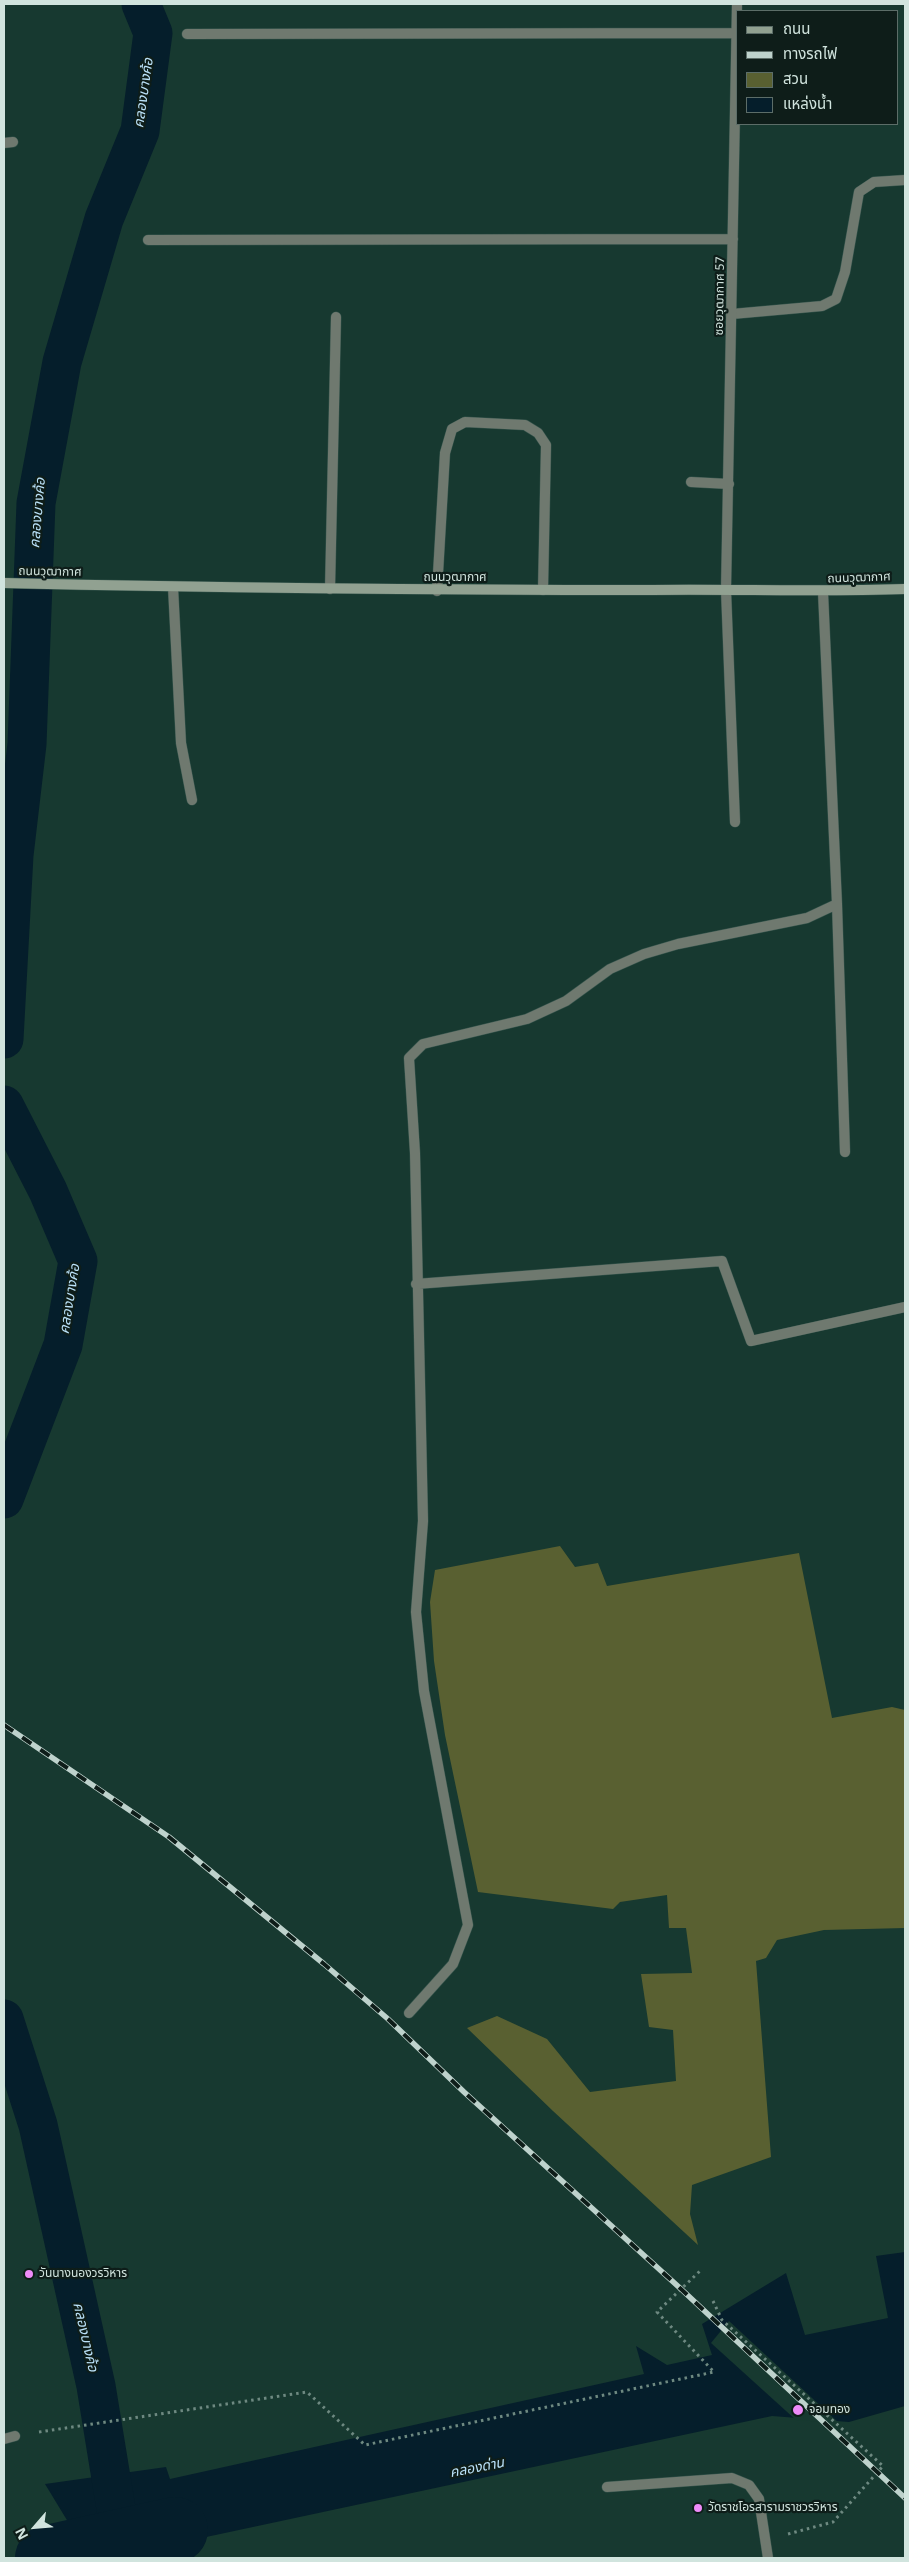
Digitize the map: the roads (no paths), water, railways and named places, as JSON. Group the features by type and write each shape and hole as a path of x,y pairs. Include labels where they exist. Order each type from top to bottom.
{"main road":[{"name":"ถนนวุฒากาศ","path":"4,583 437,591 726,590 823,592 905,589"}],"street":[{"path":"186,34 736,33"},
{"name":"ซอยวุฒากาศ 57","path":"735,822 726,590 736,84"},
{"path":"732,314 822,306 836,299 845,272 859,192 874,182 905,180"},
{"path":"148,240 733,239"},
{"path":"330,589 336,318"},
{"path":"437,591 445,454 452,429 465,422 525,425 538,433 546,445 543,590"},
{"path":"691,482 728,484"},
{"path":"173,586 181,743 192,800"},
{"path":"823,592 837,904 845,1152"},
{"path":"409,2013 453,1964 468,1925 424,1691 416,1612 423,1522 416,1284 415,1153 409,1058 423,1044 527,1019 566,1001 610,970 644,954 678,944 807,918 837,904"},
{"path":"416,1284 722,1261 751,1341 905,1307"},
{"path":"4,2439 15,2436"},
{"path":"607,2487 732,2478 748,2485 759,2500 768,2558"}],"water":[{"path":"905,2252 905,2406 849,2422 772,2416 108,2558 90,2558 45,2484 166,2467 170,2479 644,2374 636,2346 667,2365 712,2355 702,2324 786,2273 805,2335 888,2318 876,2256"}],"waterway":[{"name":"คลองบางค้อ","path":"4,1039 14,855 27,744 36,503 62,362 104,219 140,131 153,33 141,4"},
{"name":"คลองบางค้อ","path":"4,1105 48,1191 78,1261 63,1345 4,1499"},
{"name":"คลองบางค้อ","path":"4,2019 38,2125 96,2386 119,2527"},
{"name":"คลองด่าน","path":"48,2558 175,2530"}],"railway":[{"path":"4,1725 169,1837 324,1964 388,2019 464,2092 681,2289 905,2498"}],"place":[{"name":"วันนางนองวรวิหาร","path":"29,2274"},
{"name":"จอมทอง","path":"798,2410"},
{"name":"วัดราชโอรสารามราชวรวิหาร","path":"698,2508"}]}
